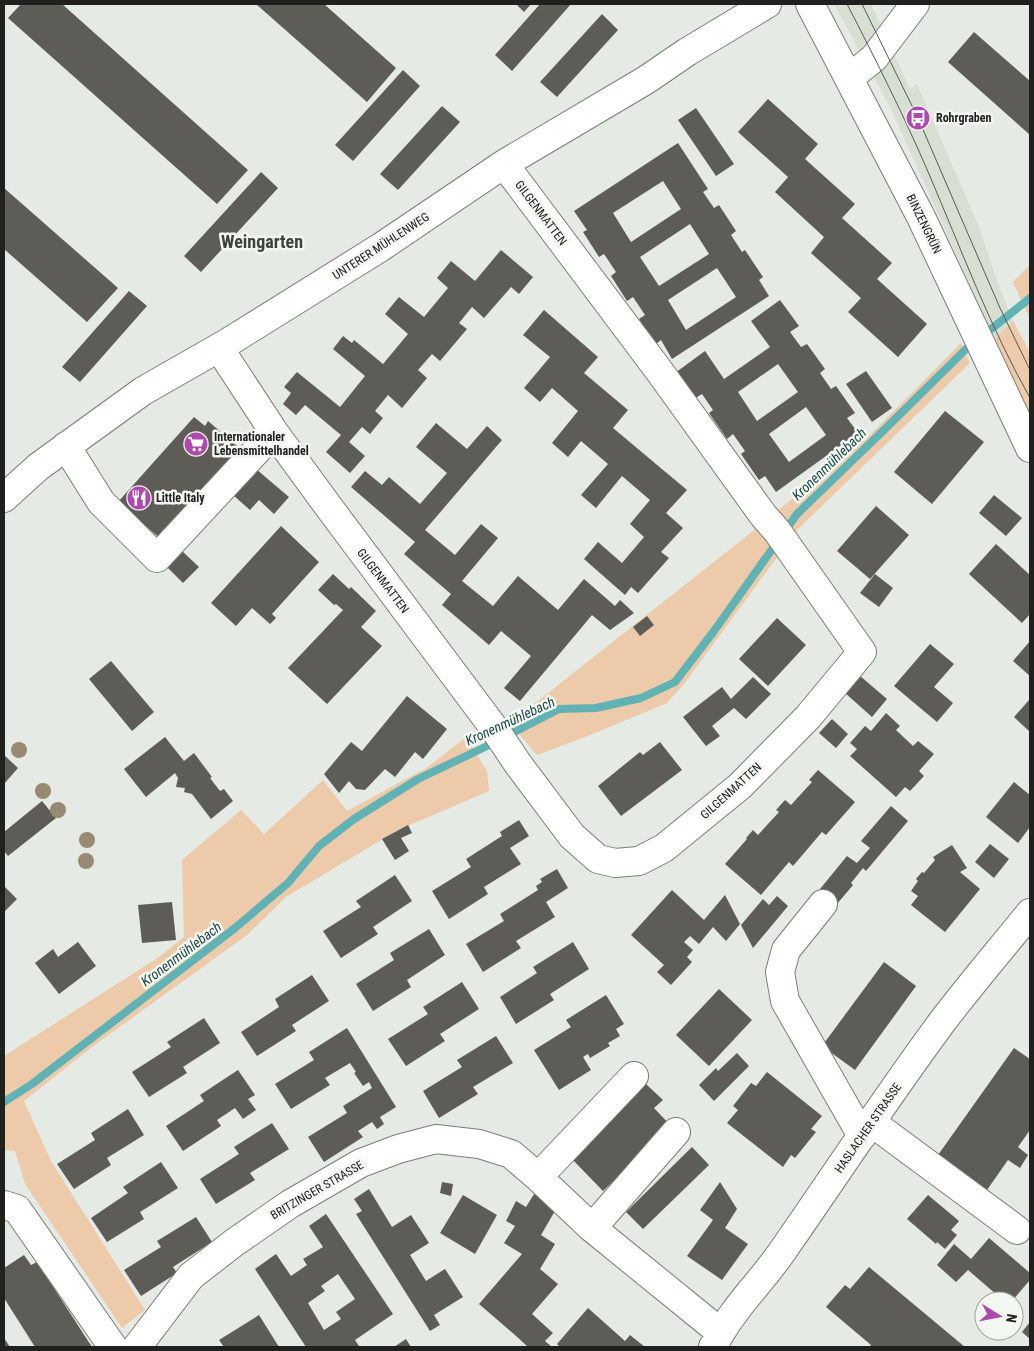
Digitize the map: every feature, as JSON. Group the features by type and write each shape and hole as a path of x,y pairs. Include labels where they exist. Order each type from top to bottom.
{"street":[{"name":"UNTERER MÜHLENWEG","path":"4,498 38,467 143,391 219,348 381,247 504,164 646,80 687,52 766,4"},
{"name":"BINZENGRÜN","path":"810,4 921,217 1030,448"},
{"path":"849,78 874,58 915,4"},
{"name":"GILGENMATTEN","path":"219,348 274,432 572,836 598,859 614,863 639,860 664,848 740,786 808,717 862,652 782,538 763,515 660,372 504,164"},
{"path":"66,446 101,502 157,558 274,432"},
{"path":"822,904 786,950 780,972 785,1001 866,1129 1016,1230"},
{"name":"HASLACHER STRASSE","path":"717,1340 745,1298 781,1254 866,1129 943,1022 1030,913"},
{"path":"538,1176 634,1076"},
{"path":"592,1228 676,1132"},
{"name":"BRITZINGER STRASSE","path":"137,1347 191,1276 235,1242 290,1204 361,1163 398,1149 436,1139 479,1144 511,1154 538,1176 592,1228 717,1340"},
{"path":"4,1205 17,1209 113,1347"}],"shaded area":[{"path":"834,4 871,4 910,89 917,84 980,229 1011,316 1030,353 1030,416 891,109"},
{"path":"1030,265 1030,319 1013,282"},
{"path":"1013,321 1030,353 1030,416 1011,380 994,340"},
{"path":"961,343 970,363 797,530 684,684 667,703 537,755 510,723 748,535 870,435"},
{"path":"466,737 487,771 489,791 396,831 286,897 247,935 92,1047 24,1101 51,1161 145,1310 122,1328 25,1184 15,1151 4,1150 4,1056 159,957 184,937 182,860 241,810 264,834 323,780 347,811 428,767"}],"building":[{"path":"21,4 62,4 248,170 217,204 8,18"},
{"path":"256,4 324,4 396,68 367,102"},
{"path":"516,4 531,4 524,12"},
{"path":"540,4 571,4 512,71 495,55"},
{"path":"602,14 618,30 557,97 540,82"},
{"path":"974,32 1030,81 1030,135 948,62"},
{"path":"403,70 420,86 353,161 335,145"},
{"path":"768,99 818,144 805,159 855,204 842,218 892,263 877,279 927,324 898,357 848,312 861,298 811,253 824,237 775,192 788,177 738,132"},
{"path":"442,106 460,122 398,190 380,174"},
{"path":"696,108 734,164 716,176 678,120"},
{"path":"678,143 708,189 703,192 714,208 719,205 736,231 731,235 742,252 745,250 763,277 759,280 769,296 672,359 661,340 656,344 639,319 645,315 633,297 627,301 611,276 616,272 604,254 599,257 583,232 587,230 574,211","holes":["663,181 681,209 631,242 613,213","690,224 709,254 659,286 640,257","717,268 736,297 686,330 668,300"]},
{"path":"261,172 278,188 201,272 184,256"},
{"path":"4,188 118,288 87,322 4,249"},
{"path":"501,250 533,277 519,294 511,287 484,318 472,307 459,323 467,329 440,361 432,354 418,370 427,378 402,408 388,395 375,411 383,418 370,434 362,427 349,442 365,456 350,473 326,452 341,435 305,405 296,415 283,404 291,393 284,387 297,372 340,407 365,376 333,349 343,336 352,343 354,340 383,364 408,334 385,314 399,297 424,317 448,288 437,278 451,261 475,281"},
{"path":"129,291 147,306 80,382 62,367"},
{"path":"780,300 799,326 790,332 801,347 807,344 825,369 820,373 831,389 836,386 855,413 847,418 858,433 776,492 765,476 759,480 741,454 745,451 733,434 727,439 709,413 713,410 702,394 694,399 675,373 705,351 724,379 770,347 751,321","holes":["778,364 798,392 757,421 738,392","806,407 826,435 789,462 769,434"]},
{"path":"544,310 598,357 584,373 628,410 613,428 687,490 666,513 683,528 661,552 669,558 638,593 631,587 625,595 584,559 598,542 622,563 644,537 630,524 650,500 622,476 596,508 581,495 608,464 581,441 568,457 552,443 578,411 552,388 540,402 524,388 550,357 523,335"},
{"path":"866,371 892,408 872,422 846,384"},
{"path":"945,411 984,442 932,504 894,472"},
{"path":"194,417 205,426 208,421 244,452 163,541 118,502"},
{"path":"436,423 467,449 487,426 502,440 425,530 455,555 481,524 498,538 462,581 493,606 518,576 558,610 584,579 615,606 620,600 634,613 610,630 592,615 520,701 504,688 531,656 501,631 489,645 442,605 451,594 404,554 415,542 351,487 365,471 382,485 389,477 420,504 447,473 416,447"},
{"path":"256,469 289,497 274,514 259,500 250,510 233,495"},
{"path":"994,495 1022,518 1006,536 979,513"},
{"path":"876,506 909,535 870,579 837,551"},
{"path":"281,526 319,562 272,614 276,618 270,624 252,608 236,626 211,603"},
{"path":"996,544 1030,575 1030,614 1022,623 969,574"},
{"path":"182,551 199,567 183,583 167,567"},
{"path":"333,574 349,589 351,587 376,611 361,627 382,646 327,704 288,668 343,610 336,604 334,605 318,590"},
{"path":"875,574 893,588 879,607 860,593"},
{"path":"647,616 654,625 640,636 633,627"},
{"path":"777,618 806,645 768,686 739,659"},
{"path":"1030,641 1030,676 1013,661"},
{"path":"930,644 954,664 934,687 953,703 937,722 894,686"},
{"path":"111,661 154,712 132,731 89,679"},
{"path":"859,675 887,699 872,717 844,692"},
{"path":"753,677 771,694 746,719 734,708 712,726 720,736 706,746 683,717 722,687 731,699"},
{"path":"407,696 447,729 423,759 415,752 395,777 385,769 365,790 356,789 349,781 339,793 324,774 351,742 362,751"},
{"path":"1030,699 1030,732 1014,717"},
{"path":"886,713 900,726 896,730 913,746 918,741 934,754 919,771 924,776 910,791 905,787 896,797 850,756 857,749 850,743 865,726 871,731"},
{"path":"832,719 848,734 836,748 819,733"},
{"path":"165,737 184,761 194,753 220,791 224,789 233,801 211,819 192,794 184,792 185,788 176,787 178,778 175,773 146,797 124,769"},
{"path":"660,742 682,770 621,816 598,786 640,752 643,755"},
{"path":"4,755 18,768 4,784"},
{"path":"818,770 855,802 826,835 822,832 793,866 789,862 761,895 725,864 753,830 758,835 779,812 776,810 785,800 791,805 812,782 809,780"},
{"path":"1014,782 1030,795 1030,827 1018,843 986,817"},
{"path":"42,801 56,818 8,856 4,851 4,832"},
{"path":"891,806 908,821 866,871 863,868 851,883 853,885 837,904 820,889 847,856 857,863 870,848 861,841"},
{"path":"519,820 529,836 510,848 521,864 484,887 488,894 449,919 432,891 471,867 466,859 502,836 500,832"},
{"path":"408,825 412,833 401,838 409,851 395,860 382,839"},
{"path":"990,844 1009,859 994,878 975,862"},
{"path":"952,845 967,868 960,872 980,889 945,932 911,905 918,896 911,891 918,881 916,879 935,860 933,857"},
{"path":"557,869 568,888 546,902 555,917 516,941 521,948 483,972 466,944 504,921 500,914 538,890 536,886 542,882 540,879"},
{"path":"395,875 412,901 373,927 378,934 341,958 323,931 361,907 356,901"},
{"path":"4,886 17,899 4,912"},
{"path":"672,890 704,920 725,895 740,924 726,941 713,927 699,944 690,936 684,942 693,950 687,957 692,962 671,985 657,972 664,965 631,935"},
{"path":"777,896 788,906 753,948 741,925 763,899 769,905"},
{"path":"172,902 176,940 142,943 138,905"},
{"path":"429,929 445,955 407,980 411,987 373,1011 356,984 394,960 390,953"},
{"path":"78,942 96,966 59,994 35,963 53,949 58,957"},
{"path":"573,942 589,969 550,994 554,1000 516,1024 500,997 537,973 533,967"},
{"path":"884,962 916,986 855,1070 822,1046"},
{"path":"312,975 329,1001 292,1025 296,1031 257,1056 241,1032 279,1007 275,999"},
{"path":"462,982 479,1009 440,1034 445,1041 406,1066 388,1039 428,1014 423,1007"},
{"path":"719,989 752,1020 709,1066 676,1035"},
{"path":"606,995 624,1024 616,1029 620,1036 608,1043 610,1046 590,1058 588,1054 583,1057 591,1070 559,1090 534,1050 571,1027 566,1020"},
{"path":"204,1018 220,1043 183,1067 187,1073 149,1097 132,1072 171,1047 167,1042"},
{"path":"347,1028 396,1107 380,1117 384,1124 377,1129 372,1122 358,1131 363,1137 324,1162 308,1137 347,1113 343,1106 372,1088 369,1082 363,1086 350,1063 325,1078 330,1085 291,1109 275,1084 314,1060 309,1052"},
{"path":"496,1036 513,1063 473,1087 478,1094 439,1118 423,1091 462,1067 457,1060"},
{"path":"1014,1048 1030,1059 1030,1130 1018,1147 1028,1155 1020,1168 1008,1160 987,1190 938,1155"},
{"path":"737,1053 749,1066 714,1101 699,1085 716,1068 718,1071"},
{"path":"238,1070 255,1095 248,1099 256,1110 243,1119 235,1108 217,1120 221,1126 183,1151 166,1126 204,1101 200,1095"},
{"path":"767,1072 822,1116 811,1129 816,1132 795,1158 791,1155 783,1167 727,1123 738,1110 733,1106 751,1083 756,1086"},
{"path":"646,1084 663,1100 654,1108 671,1126 603,1191 571,1158"},
{"path":"128,1109 144,1135 107,1158 111,1165 74,1189 57,1164 95,1140 91,1133"},
{"path":"272,1123 289,1149 250,1173 255,1180 216,1204 200,1179 239,1154 234,1147"},
{"path":"692,1147 709,1165 643,1229 626,1212"},
{"path":"161,1162 178,1188 140,1212 144,1219 107,1242 91,1218 128,1193 123,1187"},
{"path":"442,1182 453,1184 451,1196 440,1193"},
{"path":"720,1182 737,1209 725,1228 748,1244 722,1280 687,1256 713,1220 700,1210"},
{"path":"369,1189 392,1227 411,1215 429,1243 410,1255 426,1281 445,1269 463,1297 434,1315 440,1325 430,1331 356,1214 362,1211 354,1199"},
{"path":"536,1191 559,1204 541,1235 555,1244 540,1269 558,1284 532,1314 553,1333 545,1341 552,1347 528,1347 479,1304 522,1254 504,1243 515,1226 506,1221 516,1201 526,1207"},
{"path":"463,1195 497,1215 475,1254 440,1233"},
{"path":"928,1195 959,1221 951,1230 957,1235 945,1249 937,1242 936,1244 907,1219"},
{"path":"326,1214 393,1314 355,1340 359,1346 357,1347 306,1347 255,1269 276,1254 291,1276 307,1265 303,1259 323,1247 309,1226","holes":["338,1274 355,1299 336,1312 341,1319 324,1330 308,1303 325,1291 321,1286"]},
{"path":"196,1217 212,1242 173,1267 177,1273 141,1296 124,1270 161,1247 157,1241"},
{"path":"989,1238 1030,1273 1030,1280 1021,1291 992,1291 968,1270 956,1282 937,1265 954,1244 971,1259"},
{"path":"24,1255 31,1265 37,1262 92,1347 35,1347 4,1298 4,1268"},
{"path":"869,1267 965,1347 869,1347 871,1345 826,1307 845,1285 850,1289"},
{"path":"588,1308 625,1341 630,1335 645,1347 560,1347 557,1344"},
{"path":"259,1315 279,1347 224,1347 219,1340"},
{"path":"1030,1322 1030,1339 1024,1334 1024,1330"},
{"path":"4,1338 10,1347 4,1347"},
{"path":"406,1339 411,1347 394,1347"}],"waterway":[{"name":"Kronenmühlebach","path":"4,1102 32,1084 235,928 288,883 319,846 354,819 418,779 559,709 596,708 641,698 675,682 714,631 797,514 966,349 1030,298"}],"tram line":[{"path":"847,4 910,131 989,316 1030,398"},
{"path":"862,4 918,118 1000,308 1030,370"}],"place":[{"name":"Rohrgraben","path":"918,118"},
{"name":"Internationaler Lebensmittelhandel","path":"196,444"},
{"name":"Little Italy","path":"139,498"}],"district":[{"name":"Weingarten","path":"262,241"}]}
